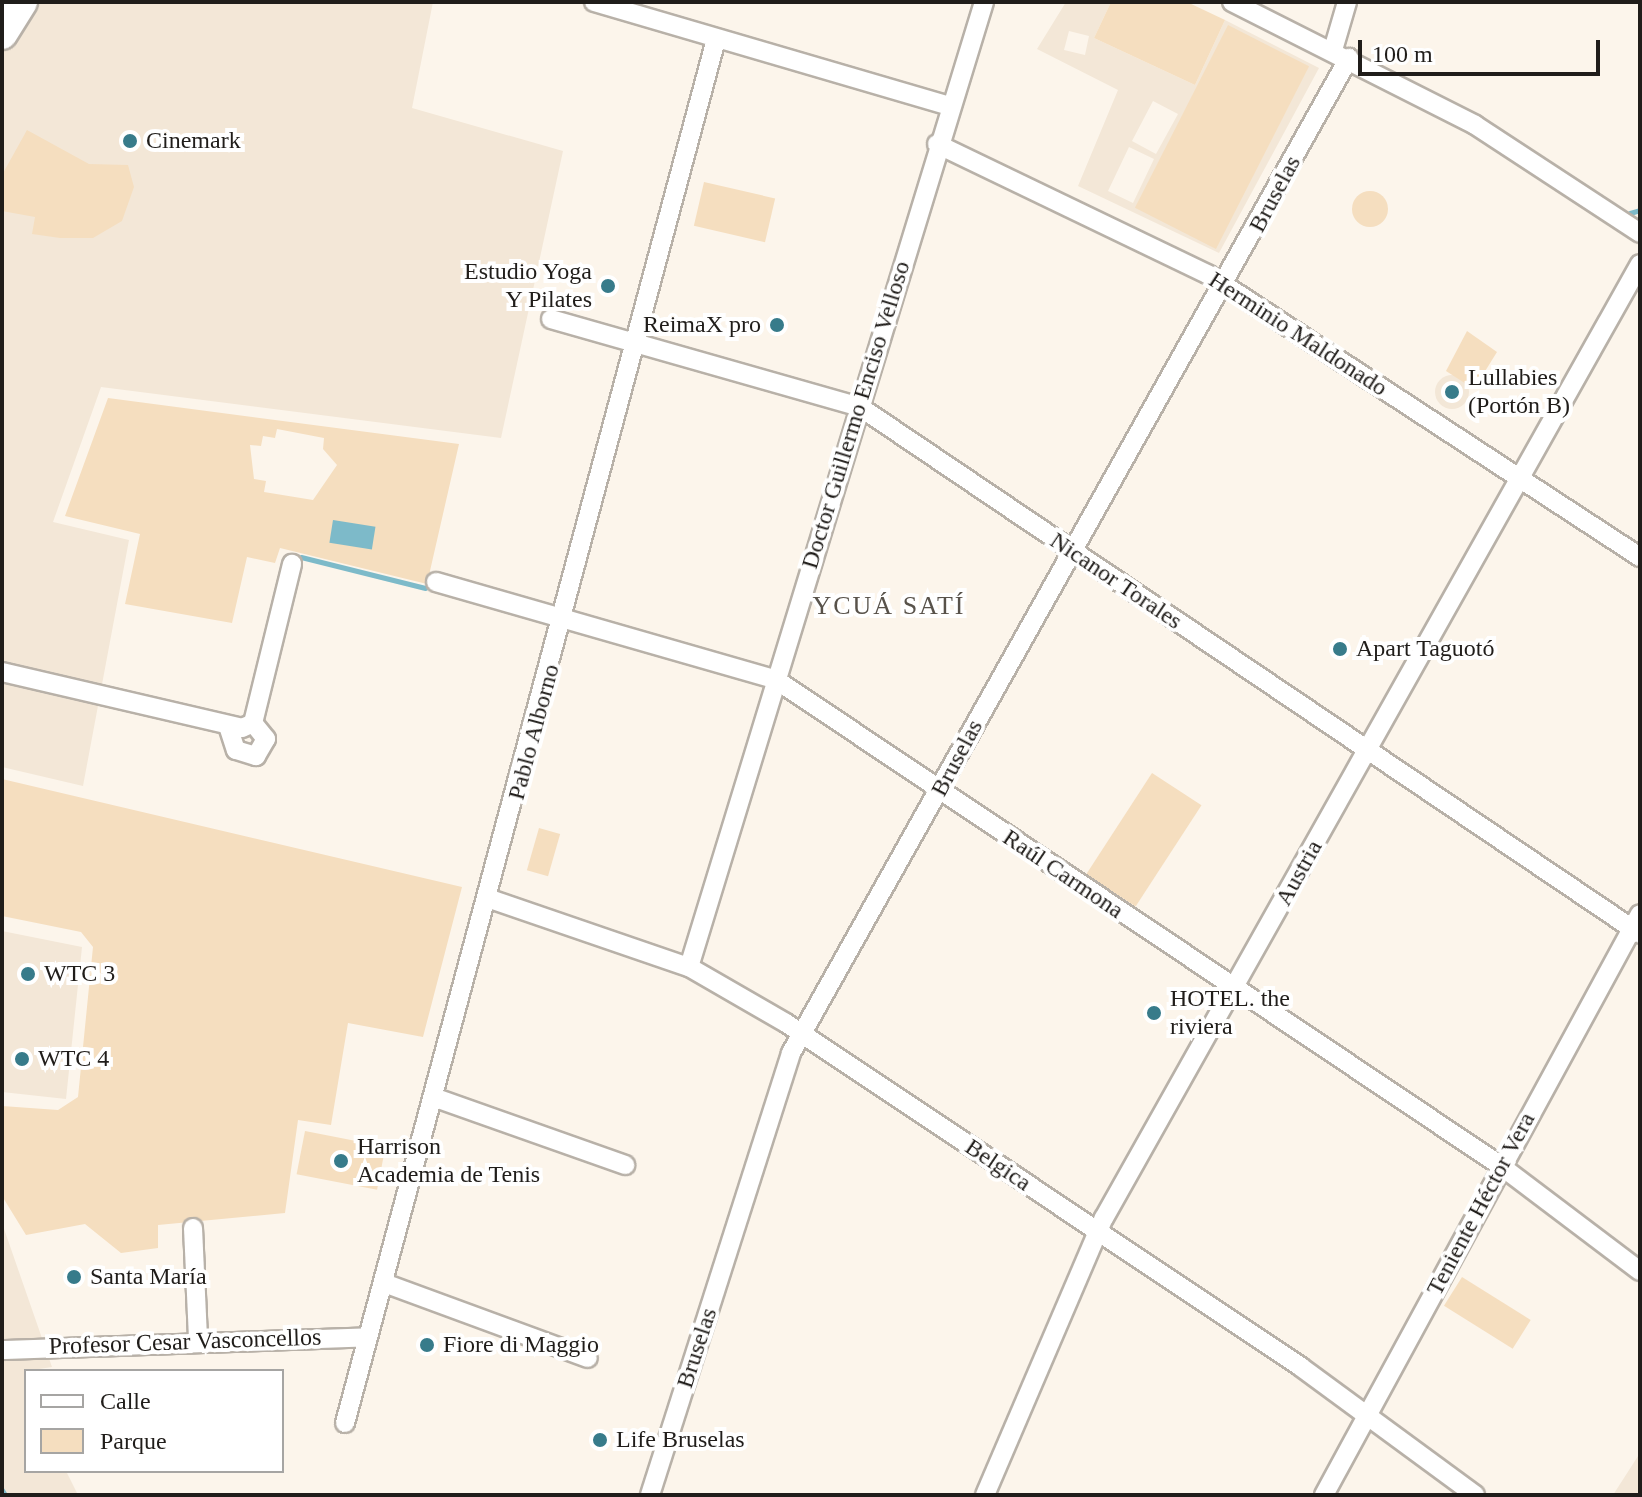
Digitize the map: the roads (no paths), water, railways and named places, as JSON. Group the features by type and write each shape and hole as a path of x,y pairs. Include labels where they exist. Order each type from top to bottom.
{"main road":[{"path":"2,34 22,2"}],"street":[{"path":"594,2 949,106"},
{"name":"Doctor Guillermo Enciso Velloso","path":"689,967 937,144 984,2"},
{"path":"1232,2 1341,54 1475,125 1640,233"},
{"name":"Bruselas","path":"650,1495 801,1033 1072,551 1226,286 1341,54 1347,2"},
{"name":"Pablo Alborno","path":"345,1423 565,615 716,39"},
{"name":"Herminio Maldonado","path":"937,144 1226,286 1640,557"},
{"name":"Austria","path":"985,1495 1098,1231 1640,264"},
{"name":"Nicanor Torales","path":"551,319 860,407 1367,750 1637,925"},
{"path":"253,723 292,564"},
{"name":"Raúl Carmona","path":"436,582 565,615 775,679 1501,1166 1640,1271"},
{"path":"2,672 229,729 253,723"},
{"path":"229,729 236,750 256,756 266,739 253,723"},
{"name":"Belgica","path":"487,898 689,967 801,1033 1367,1414 1475,1495"},
{"name":"Teniente Héctor Vera","path":"1324,1495 1501,1166 1637,925"},
{"path":"433,1097 625,1165"},
{"path":"193,1228 198,1340"},
{"path":"384,1283 588,1358"},
{"name":"Profesor Cesar Vasconcellos","path":"2,1350 198,1340 368,1337"}],"water":[{"path":"333,520 375,527 372,549 329,543"}],"waterway":[{"path":"1630,213 1640,210"},
{"path":"301,557 425,588"},
{"path":"2,1490 5,1495"}],"place":[{"name":"Cinemark","path":"130,141"},
{"name":"Estudio Yoga Y Pilates","path":"608,286"},
{"name":"ReimaX pro","path":"777,325"},
{"name":"Lullabies (Portón B)","path":"1452,392"},
{"name":"Apart Taguotó","path":"1340,649"},
{"name":"WTC 3","path":"28,974"},
{"name":"HOTEL. the riviera","path":"1154,1013"},
{"name":"WTC 4","path":"22,1059"},
{"name":"Harrison Academia de Tenis","path":"341,1161"},
{"name":"Santa María","path":"74,1277"},
{"name":"Fiore di Maggio","path":"427,1345"},
{"name":"Life Bruselas","path":"600,1440"}],"district":[{"name":"YCUÁ SATÍ","path":"889,606"}]}
